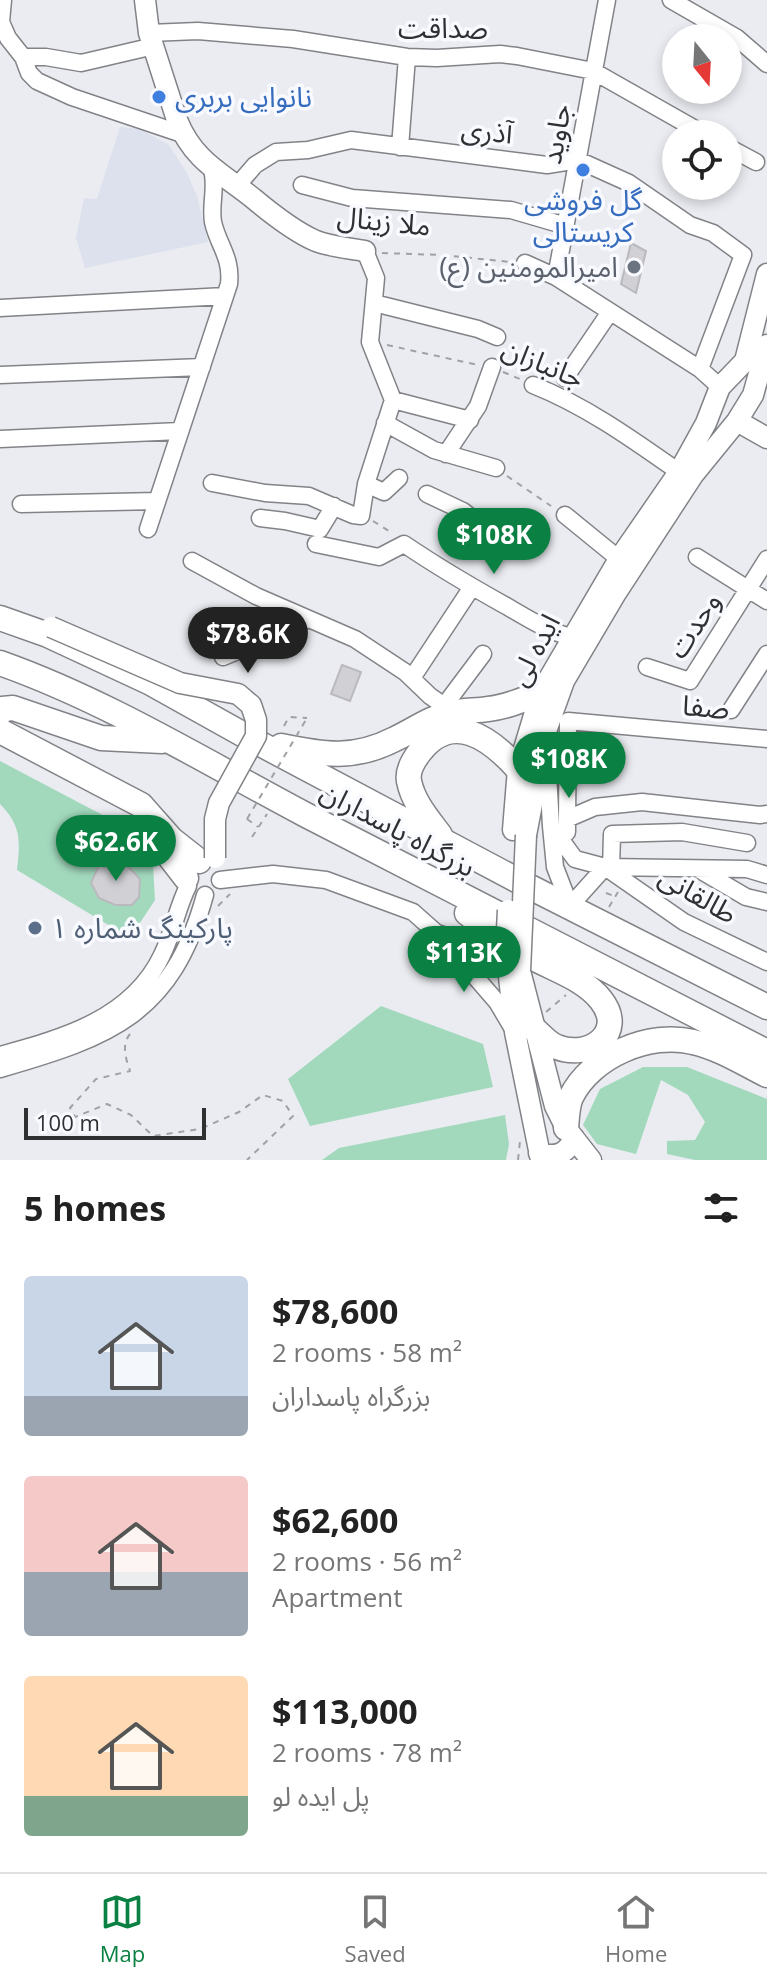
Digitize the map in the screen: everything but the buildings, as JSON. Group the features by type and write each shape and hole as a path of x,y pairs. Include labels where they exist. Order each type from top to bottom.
{"highway":[{"name":"بزرگراه پاسداران","path":"11,622 48,635 149,682 253,740 767,1007"},
{"name":"بزرگراه پاسداران","path":"0,663 44,679 124,716 429,880 767,1052"},
{"path":"253,740 327,755 362,752 395,739 449,709 488,710 541,692"},
{"path":"0,713 2,709 13,708 101,738 168,741"},
{"path":"0,731 141,805 204,871"},
{"path":"444,840 422,810 409,784 412,762 423,747 437,736 453,731 470,732 487,739 518,769"},
{"path":"0,745 137,820 159,842 204,871"},
{"path":"429,880 470,916 528,955 591,989 604,1003 609,1020 606,1035 595,1048 575,1051 555,1047 527,1028"},
{"path":"570,1133 570,1099 584,1077 607,1059 636,1046 663,1039 692,1041 720,1051 767,1075"}],"main road":[{"name":"ملا زینال","path":"145,0 152,39 182,134 212,170 317,241 365,251"},
{"name":"ایده لی","path":"520,833 518,769 541,692 619,559 679,472 706,423 720,387 745,361 767,274"},
{"name":"ایده لی","path":"520,833 546,731 564,681 693,475 737,421 760,399 767,345"},
{"path":"720,387 760,399"},
{"path":"720,387 737,421 767,438"},
{"path":"11,622 51,627 180,683 238,694 251,705 256,720 256,736 219,803 204,871"},
{"path":"520,833 506,949 527,1028 555,1106 590,1160"},
{"path":"520,833 520,971 540,1156 561,1155 569,1148 570,1133"},
{"path":"440,936 462,948 476,951 506,949"},
{"path":"563,1160 580,1157 590,1160"}],"street":[{"path":"3,0 1,22 8,38 23,57 29,73 37,81 72,97 182,134"},
{"name":"جاوید","path":"556,277 607,0"},
{"path":"671,0 737,38 767,64"},
{"name":"صداقت","path":"23,57 81,63 152,39 198,31 279,37 407,57 500,54 593,71"},
{"path":"400,147 407,57"},
{"path":"593,71 677,120"},
{"name":"آذری","path":"236,187 255,165 276,152 308,150 351,140 547,165 578,160 629,183 690,225 713,233 743,255 700,369"},
{"path":"742,154 756,162"},
{"path":"148,529 229,284 229,265 214,224 215,181 212,170"},
{"path":"302,185 352,198 511,210 566,226"},
{"path":"212,483 265,493 309,496 361,516 366,484 393,400 370,342 376,278 365,251"},
{"path":"525,263 556,277 700,369 720,387"},
{"path":"0,308 225,296"},
{"path":"374,303 478,329 497,337"},
{"path":"565,378 610,312"},
{"path":"0,375 202,367"},
{"path":"446,454 470,420 492,367"},
{"name":"جانبازان","path":"533,385 559,395 610,423 679,472"},
{"path":"393,400 470,420"},
{"path":"385,423 419,443 446,454 496,468"},
{"path":"0,439 180,431"},
{"path":"366,484 384,492 399,478"},
{"path":"427,494 463,511 508,547"},
{"path":"21,504 157,501"},
{"path":"260,518 320,529 334,506"},
{"path":"565,515 619,559"},
{"path":"316,544 379,557 404,544 472,587 555,633 571,637"},
{"path":"697,557 767,601"},
{"name":"وحدت","path":"647,667 690,681 767,559"},
{"path":"192,561 224,581 355,639 412,678 449,709 483,654"},
{"path":"412,678 472,587"},
{"path":"223,657 271,632 307,620"},
{"path":"731,710 767,654"},
{"name":"صفا","path":"560,828 568,721 767,739"},
{"path":"546,731 560,828 555,867 570,906 608,868 612,834 682,832 747,843"},
{"path":"560,828 595,807 642,802 767,814"},
{"path":"560,828 575,859 608,868 747,869 767,875"},
{"name":"طالقانی","path":"608,868 684,922 767,962"},
{"path":"698,869 746,897 767,902"},
{"path":"0,1069 96,1038 131,1018 179,964 212,900 195,893 204,871"},
{"path":"204,871 326,880 413,912 440,936 497,1002 527,1028"},
{"path":"0,1055 82,1030 116,1011 144,983 161,958 204,871"}],"path":[{"name":"ملا زینال","path":"365,251 525,263"},
{"name":"جانبازان","path":"370,342 492,367 533,385"},
{"path":"496,468 565,515"},
{"path":"361,516 404,544"},
{"path":"259,828 247,819 307,718 289,717"},
{"path":"252,837 274,798"},
{"path":"600,921 626,882"},
{"path":"212,900 241,888"},
{"path":"606,893 616,896"},
{"path":"527,1028 566,995 574,980"},
{"path":"131,1018 134,1024 126,1039 125,1056 130,1071 96,1079 70,1108 75,1117 107,1104 131,1115 153,1136 200,1129 239,1112 263,1095 283,1101 293,1116 247,1160"},
{"path":"518,1160 521,1132"}],"shaded area":[{"path":"120,127 140,129 169,145 197,196 208,242 85,268 76,238 84,198 97,199"}],"green space":[{"path":"0,761 131,830 153,864 155,900 130,938 17,870 19,851 16,827 0,804"},
{"path":"381,1006 483,1044 493,1087 310,1126 288,1079"},
{"path":"643,1067 687,1067 767,1099 767,1160 695,1160 667,1154 667,1141 695,1140 705,1122 688,1095 661,1080 636,1154 597,1144 583,1125 600,1089"},
{"path":"505,1115 509,1144 506,1160 322,1160 339,1148"}],"place":[{"name":"نانوایی بربری","path":"159,97"},
{"name":"گل فروشی کریستالی","path":"583,170"},
{"name":"امیرالمومنین (ع)","path":"634,267"},
{"name":"پارکینگ شماره ۱","path":"35,928"}]}
